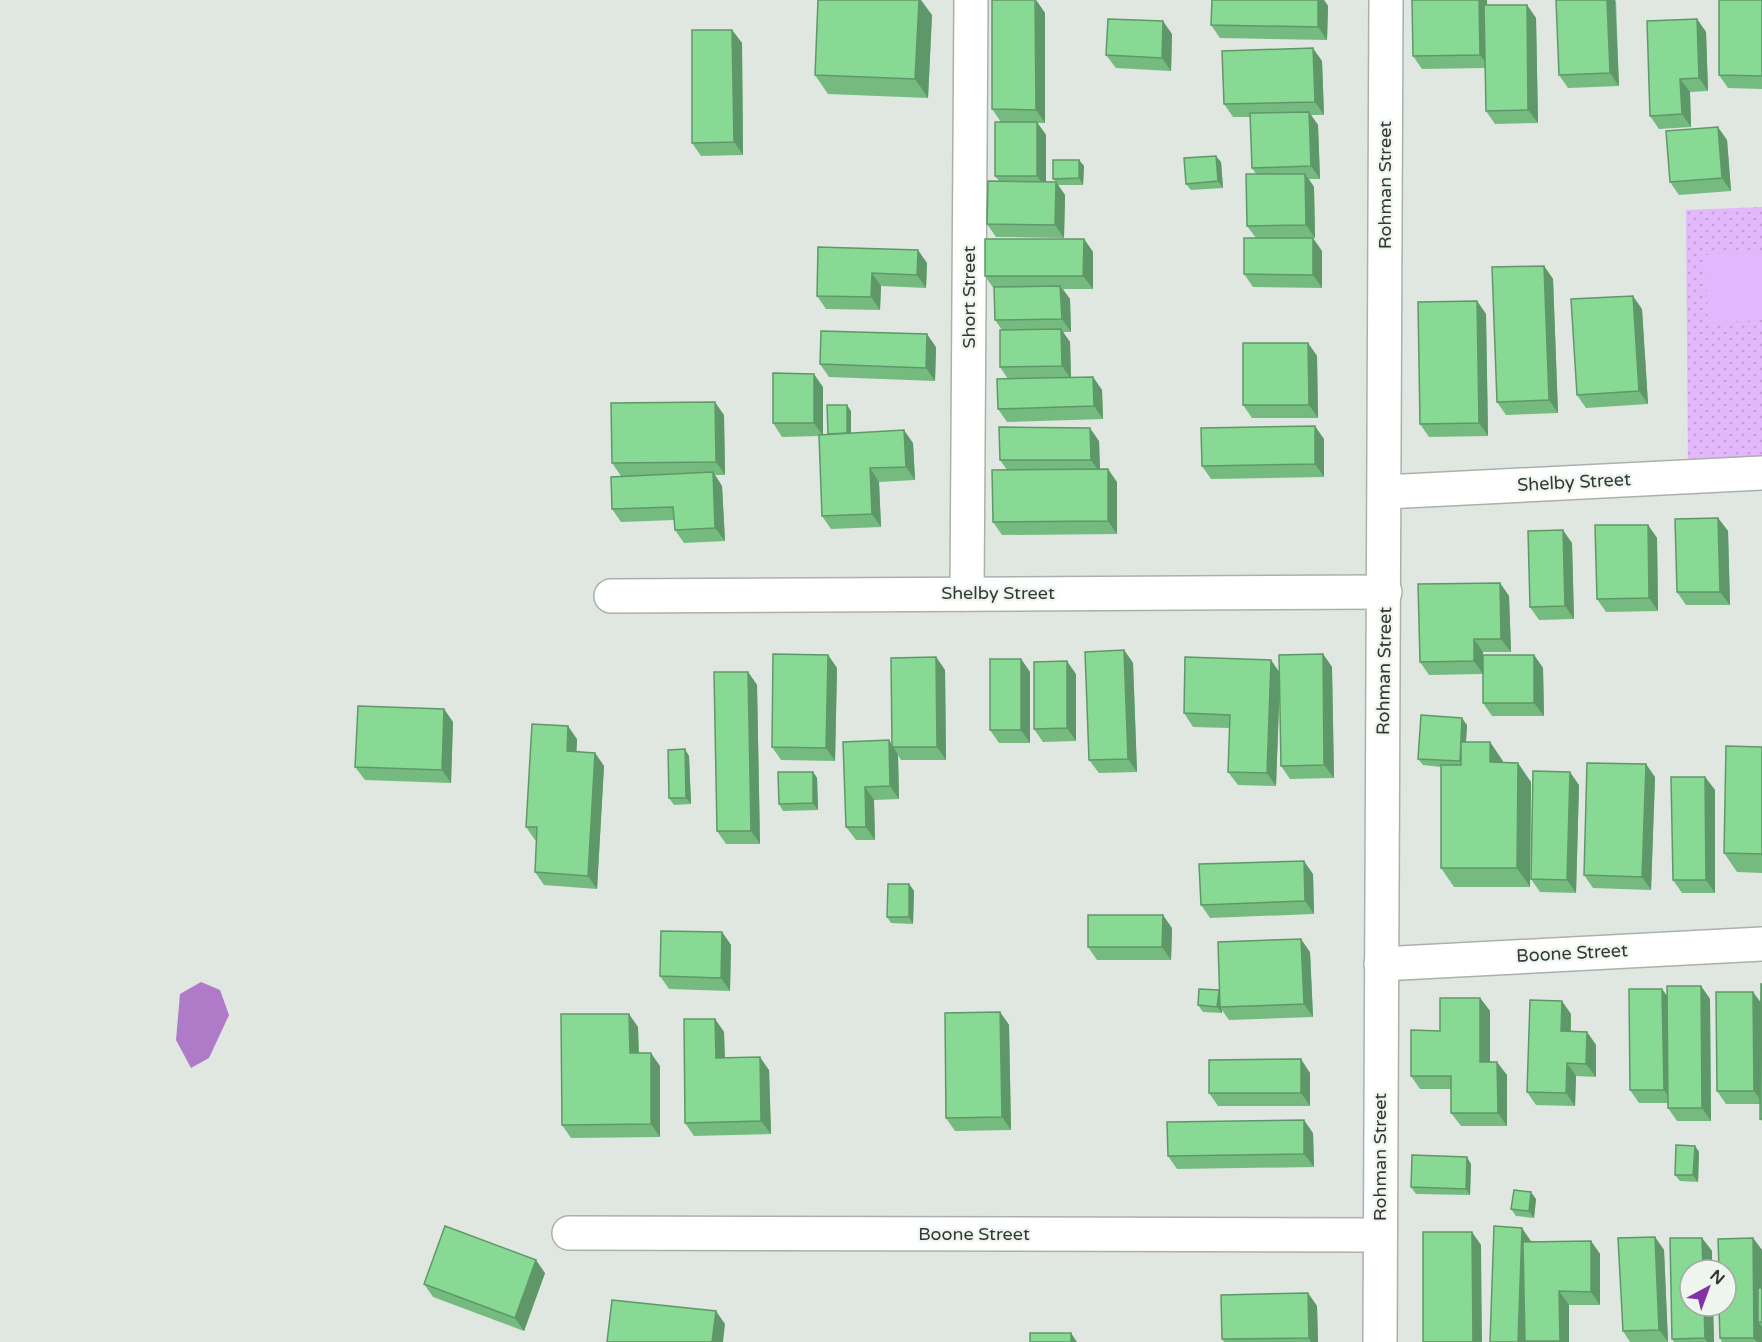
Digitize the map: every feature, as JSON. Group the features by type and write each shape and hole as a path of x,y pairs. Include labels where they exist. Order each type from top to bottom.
{"street":[{"name":"Short Street","path":"967,594 971,0"},
{"name":"Rohman Street","path":"1380,1342 1386,0"},
{"name":"Shelby Street","path":"1385,492 1762,472"},
{"name":"Shelby Street","path":"611,596 1385,592"},
{"name":"Boone Street","path":"1381,964 1762,944"},
{"name":"Boone Street","path":"569,1233 1380,1235"}],"shaded area":[{"path":"1762,207 1762,473 1688,476 1686,210"},
{"path":"1762,252 1762,320 1708,323 1705,255"},
{"path":"201,982 220,990 229,1015 209,1058 191,1068 176,1040 180,994"}],"building":[{"path":"818,0 919,0 915,79 815,75"},
{"path":"992,0 1035,0 1036,110 992,109"},
{"path":"1212,0 1318,0 1318,27 1211,25"},
{"path":"1412,0 1479,0 1480,55 1413,56"},
{"path":"1556,0 1607,0 1610,73 1559,75"},
{"path":"1719,0 1762,0 1762,76 1719,75"},
{"path":"1484,5 1527,5 1528,110 1486,111"},
{"path":"1108,19 1163,21 1162,58 1106,55"},
{"path":"1697,19 1699,78 1680,79 1682,114 1650,116 1647,21"},
{"path":"692,30 732,30 734,142 692,143"},
{"path":"1313,48 1315,102 1224,104 1222,51"},
{"path":"1309,112 1311,166 1252,168 1250,113"},
{"path":"995,122 1037,122 1037,176 995,176"},
{"path":"1718,127 1722,178 1670,182 1666,131"},
{"path":"1216,156 1218,181 1186,184 1184,158"},
{"path":"1053,160 1079,160 1079,178 1053,179"},
{"path":"1246,174 1305,174 1306,225 1247,226"},
{"path":"988,181 1056,182 1055,225 987,224"},
{"path":"1244,238 1313,238 1313,275 1244,274"},
{"path":"985,239 1084,239 1083,276 985,276"},
{"path":"818,247 918,250 917,275 872,273 871,297 817,296"},
{"path":"1544,266 1549,400 1497,402 1492,267"},
{"path":"1060,286 1062,319 995,320 994,287"},
{"path":"1633,296 1639,391 1577,395 1571,299"},
{"path":"1477,301 1479,423 1420,424 1418,302"},
{"path":"1061,329 1062,366 1000,367 1000,330"},
{"path":"821,331 927,334 926,368 820,364"},
{"path":"1243,343 1308,343 1309,405 1243,405"},
{"path":"773,373 814,374 814,423 773,423"},
{"path":"1093,377 1094,406 998,409 997,379"},
{"path":"715,402 716,462 612,463 611,403"},
{"path":"827,405 847,405 847,433 828,434"},
{"path":"1315,426 1315,464 1202,466 1201,428"},
{"path":"999,427 1090,428 1091,460 1000,460"},
{"path":"904,430 906,467 870,468 872,514 822,516 819,435"},
{"path":"1108,469 1108,521 993,522 992,470"},
{"path":"713,472 715,528 675,530 673,507 612,509 611,477"},
{"path":"1718,518 1720,592 1677,592 1675,519"},
{"path":"1595,525 1648,525 1649,598 1597,599"},
{"path":"1563,530 1565,606 1530,607 1528,531"},
{"path":"1500,583 1501,639 1474,639 1474,661 1420,662 1418,584"},
{"path":"1124,650 1128,759 1089,760 1085,652"},
{"path":"773,654 828,655 826,748 772,747"},
{"path":"1323,654 1324,765 1281,766 1279,655"},
{"path":"1483,655 1534,655 1534,703 1483,703"},
{"path":"936,657 937,747 892,747 891,658"},
{"path":"1185,657 1271,660 1267,773 1228,772 1230,715 1184,713"},
{"path":"990,659 1021,659 1021,730 990,730"},
{"path":"1067,661 1067,728 1034,729 1034,662"},
{"path":"714,672 748,672 751,831 717,831"},
{"path":"358,706 444,709 442,770 355,767"},
{"path":"1421,715 1462,718 1460,761 1418,759"},
{"path":"532,724 568,726 567,751 595,753 588,876 535,872 537,827 526,827"},
{"path":"889,740 890,786 865,787 866,827 846,827 843,742"},
{"path":"1461,742 1490,742 1490,762 1518,763 1517,868 1441,868 1441,765 1461,765"},
{"path":"1726,746 1762,747 1762,854 1724,853"},
{"path":"685,749 686,798 669,798 668,750"},
{"path":"1587,763 1646,764 1642,877 1584,875"},
{"path":"1533,771 1570,772 1567,880 1531,879"},
{"path":"778,772 813,772 813,803 779,804"},
{"path":"1671,777 1705,777 1706,880 1673,880"},
{"path":"1304,861 1305,901 1201,905 1199,864"},
{"path":"888,884 909,884 909,917 887,917"},
{"path":"1088,915 1163,915 1162,947 1088,947"},
{"path":"661,931 722,932 721,978 660,976"},
{"path":"1301,939 1304,1004 1220,1007 1218,942"},
{"path":"1761,984 1762,1119 1760,1119"},
{"path":"1667,986 1701,986 1702,1108 1668,1108"},
{"path":"1199,989 1219,990 1217,1007 1198,1005"},
{"path":"1629,989 1662,989 1664,1090 1630,1090"},
{"path":"1716,992 1753,992 1754,1091 1717,1091"},
{"path":"1440,998 1480,998 1480,1062 1497,1062 1498,1113 1451,1113 1451,1076 1411,1076 1411,1030 1440,1031"},
{"path":"1530,1000 1562,1001 1561,1031 1587,1032 1586,1064 1567,1063 1566,1093 1527,1092"},
{"path":"1000,1012 1002,1117 946,1118 945,1013"},
{"path":"561,1014 629,1014 630,1053 651,1053 651,1124 562,1125"},
{"path":"684,1019 715,1019 716,1058 760,1057 761,1121 685,1123"},
{"path":"1301,1059 1301,1093 1209,1093 1209,1060"},
{"path":"1304,1120 1304,1154 1168,1156 1167,1122"},
{"path":"1676,1145 1695,1146 1693,1175 1675,1175"},
{"path":"1412,1155 1467,1157 1466,1189 1411,1187"},
{"path":"1514,1190 1531,1192 1529,1211 1511,1209"},
{"path":"445,1226 536,1260 515,1318 424,1284"},
{"path":"1494,1226 1522,1228 1518,1342 1490,1342"},
{"path":"1423,1232 1472,1232 1473,1342 1423,1342"},
{"path":"1655,1237 1659,1330 1623,1331 1618,1238"},
{"path":"1670,1238 1702,1238 1703,1258 1678,1258 1678,1318 1704,1318 1705,1338 1672,1339"},
{"path":"1753,1238 1754,1338 1720,1338 1719,1318 1738,1318 1738,1258 1719,1258 1718,1239"},
{"path":"1591,1241 1591,1292 1559,1291 1560,1341 1525,1341 1523,1242"},
{"path":"1758,1288 1762,1288 1762,1322 1758,1322"},
{"path":"1308,1293 1309,1338 1222,1339 1221,1295"},
{"path":"612,1300 716,1311 712,1342 607,1342"},
{"path":"1030,1333 1071,1333 1071,1342 1030,1342"}]}
